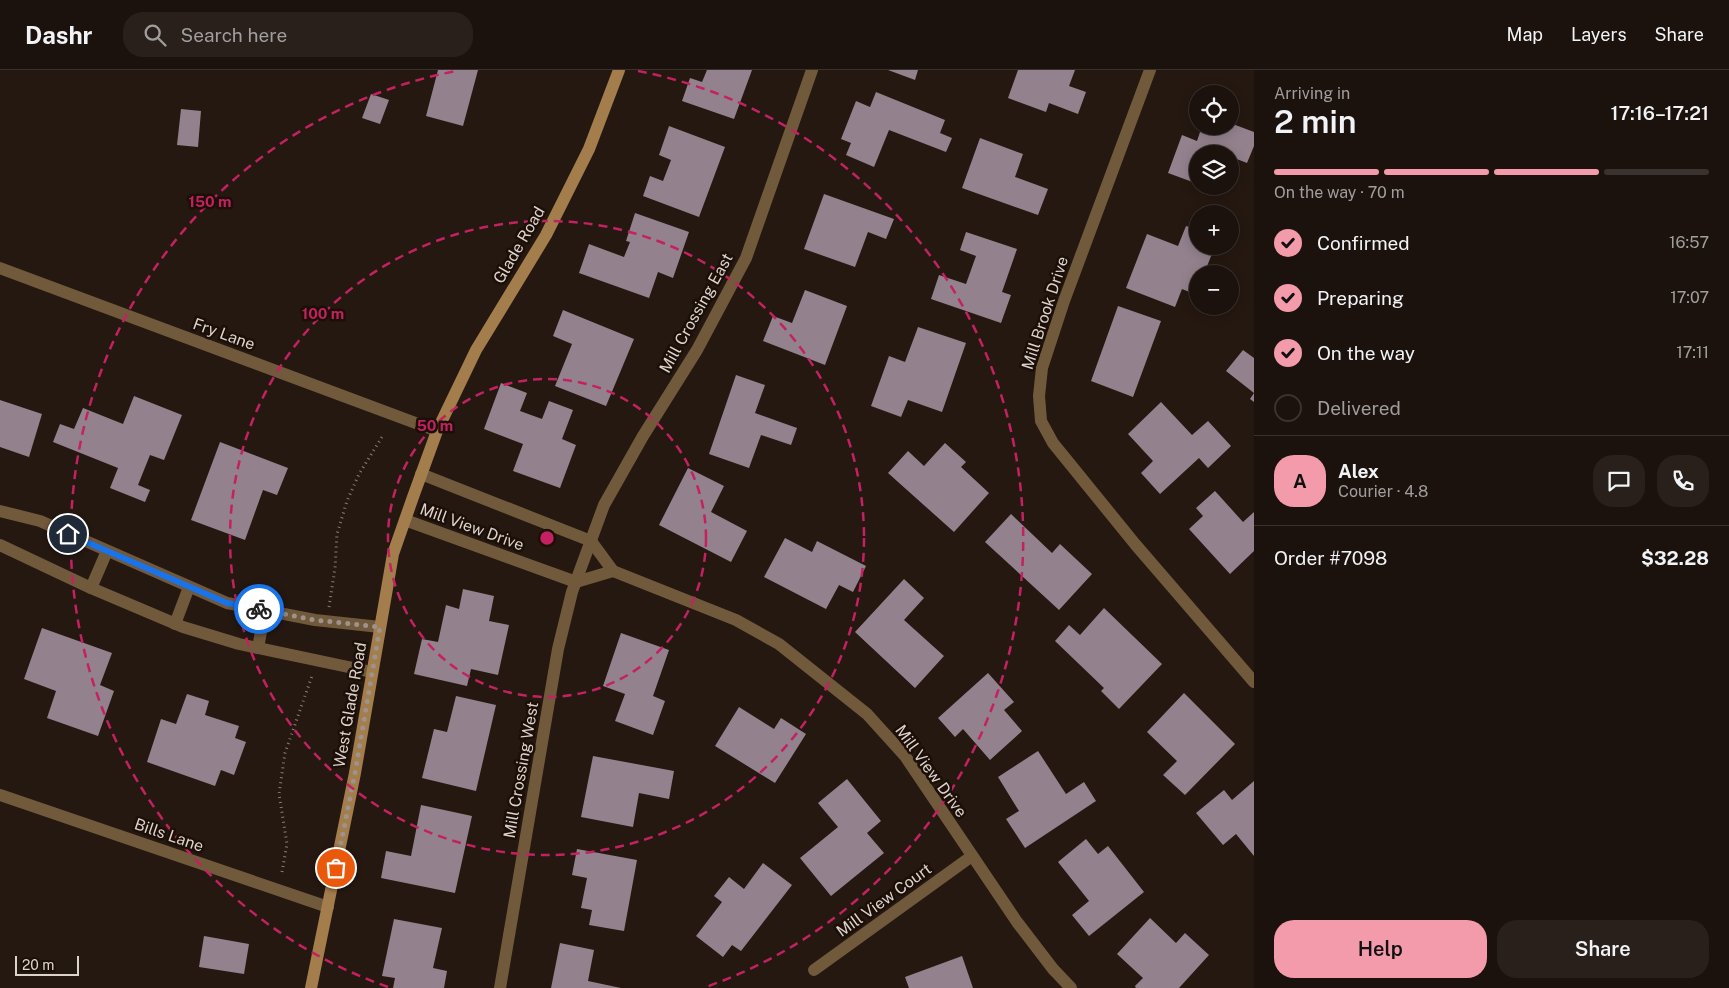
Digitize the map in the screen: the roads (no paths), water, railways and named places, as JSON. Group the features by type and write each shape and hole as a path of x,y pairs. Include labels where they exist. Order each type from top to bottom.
{"main road":[{"name":"Glade Road","path":"436,431 476,350 546,235 589,149 619,70"},
{"name":"West Glade Road","path":"311,988 355,773 394,554 436,431"}],"street":[{"name":"Mill Crossing East","path":"584,559 604,505 643,436 697,350 746,258 812,70"},
{"name":"Mill Brook Drive","path":"1150,70 1064,301 1042,368 1039,396 1042,421 1052,443 1254,682"},
{"name":"Fry Lane","path":"0,268 436,431"},
{"name":"Mill View Drive","path":"421,474 591,541"},
{"path":"0,512 40,521 227,603 315,620 380,627"},
{"name":"Mill View Drive","path":"405,520 576,582"},
{"path":"576,582 613,571 591,541"},
{"path":"0,545 91,588 175,624 258,648 372,672"},
{"path":"91,588 108,551"},
{"name":"Mill Crossing West","path":"500,988 558,649 584,559"},
{"name":"Mill View Drive","path":"613,571 736,620 779,644 867,714 905,756 1016,922 1052,969 1071,988"},
{"path":"175,624 189,587"},
{"path":"258,648 265,610"},
{"name":"Bills Lane","path":"0,795 328,907"},
{"name":"Mill View Court","path":"814,970 972,856"}]}
